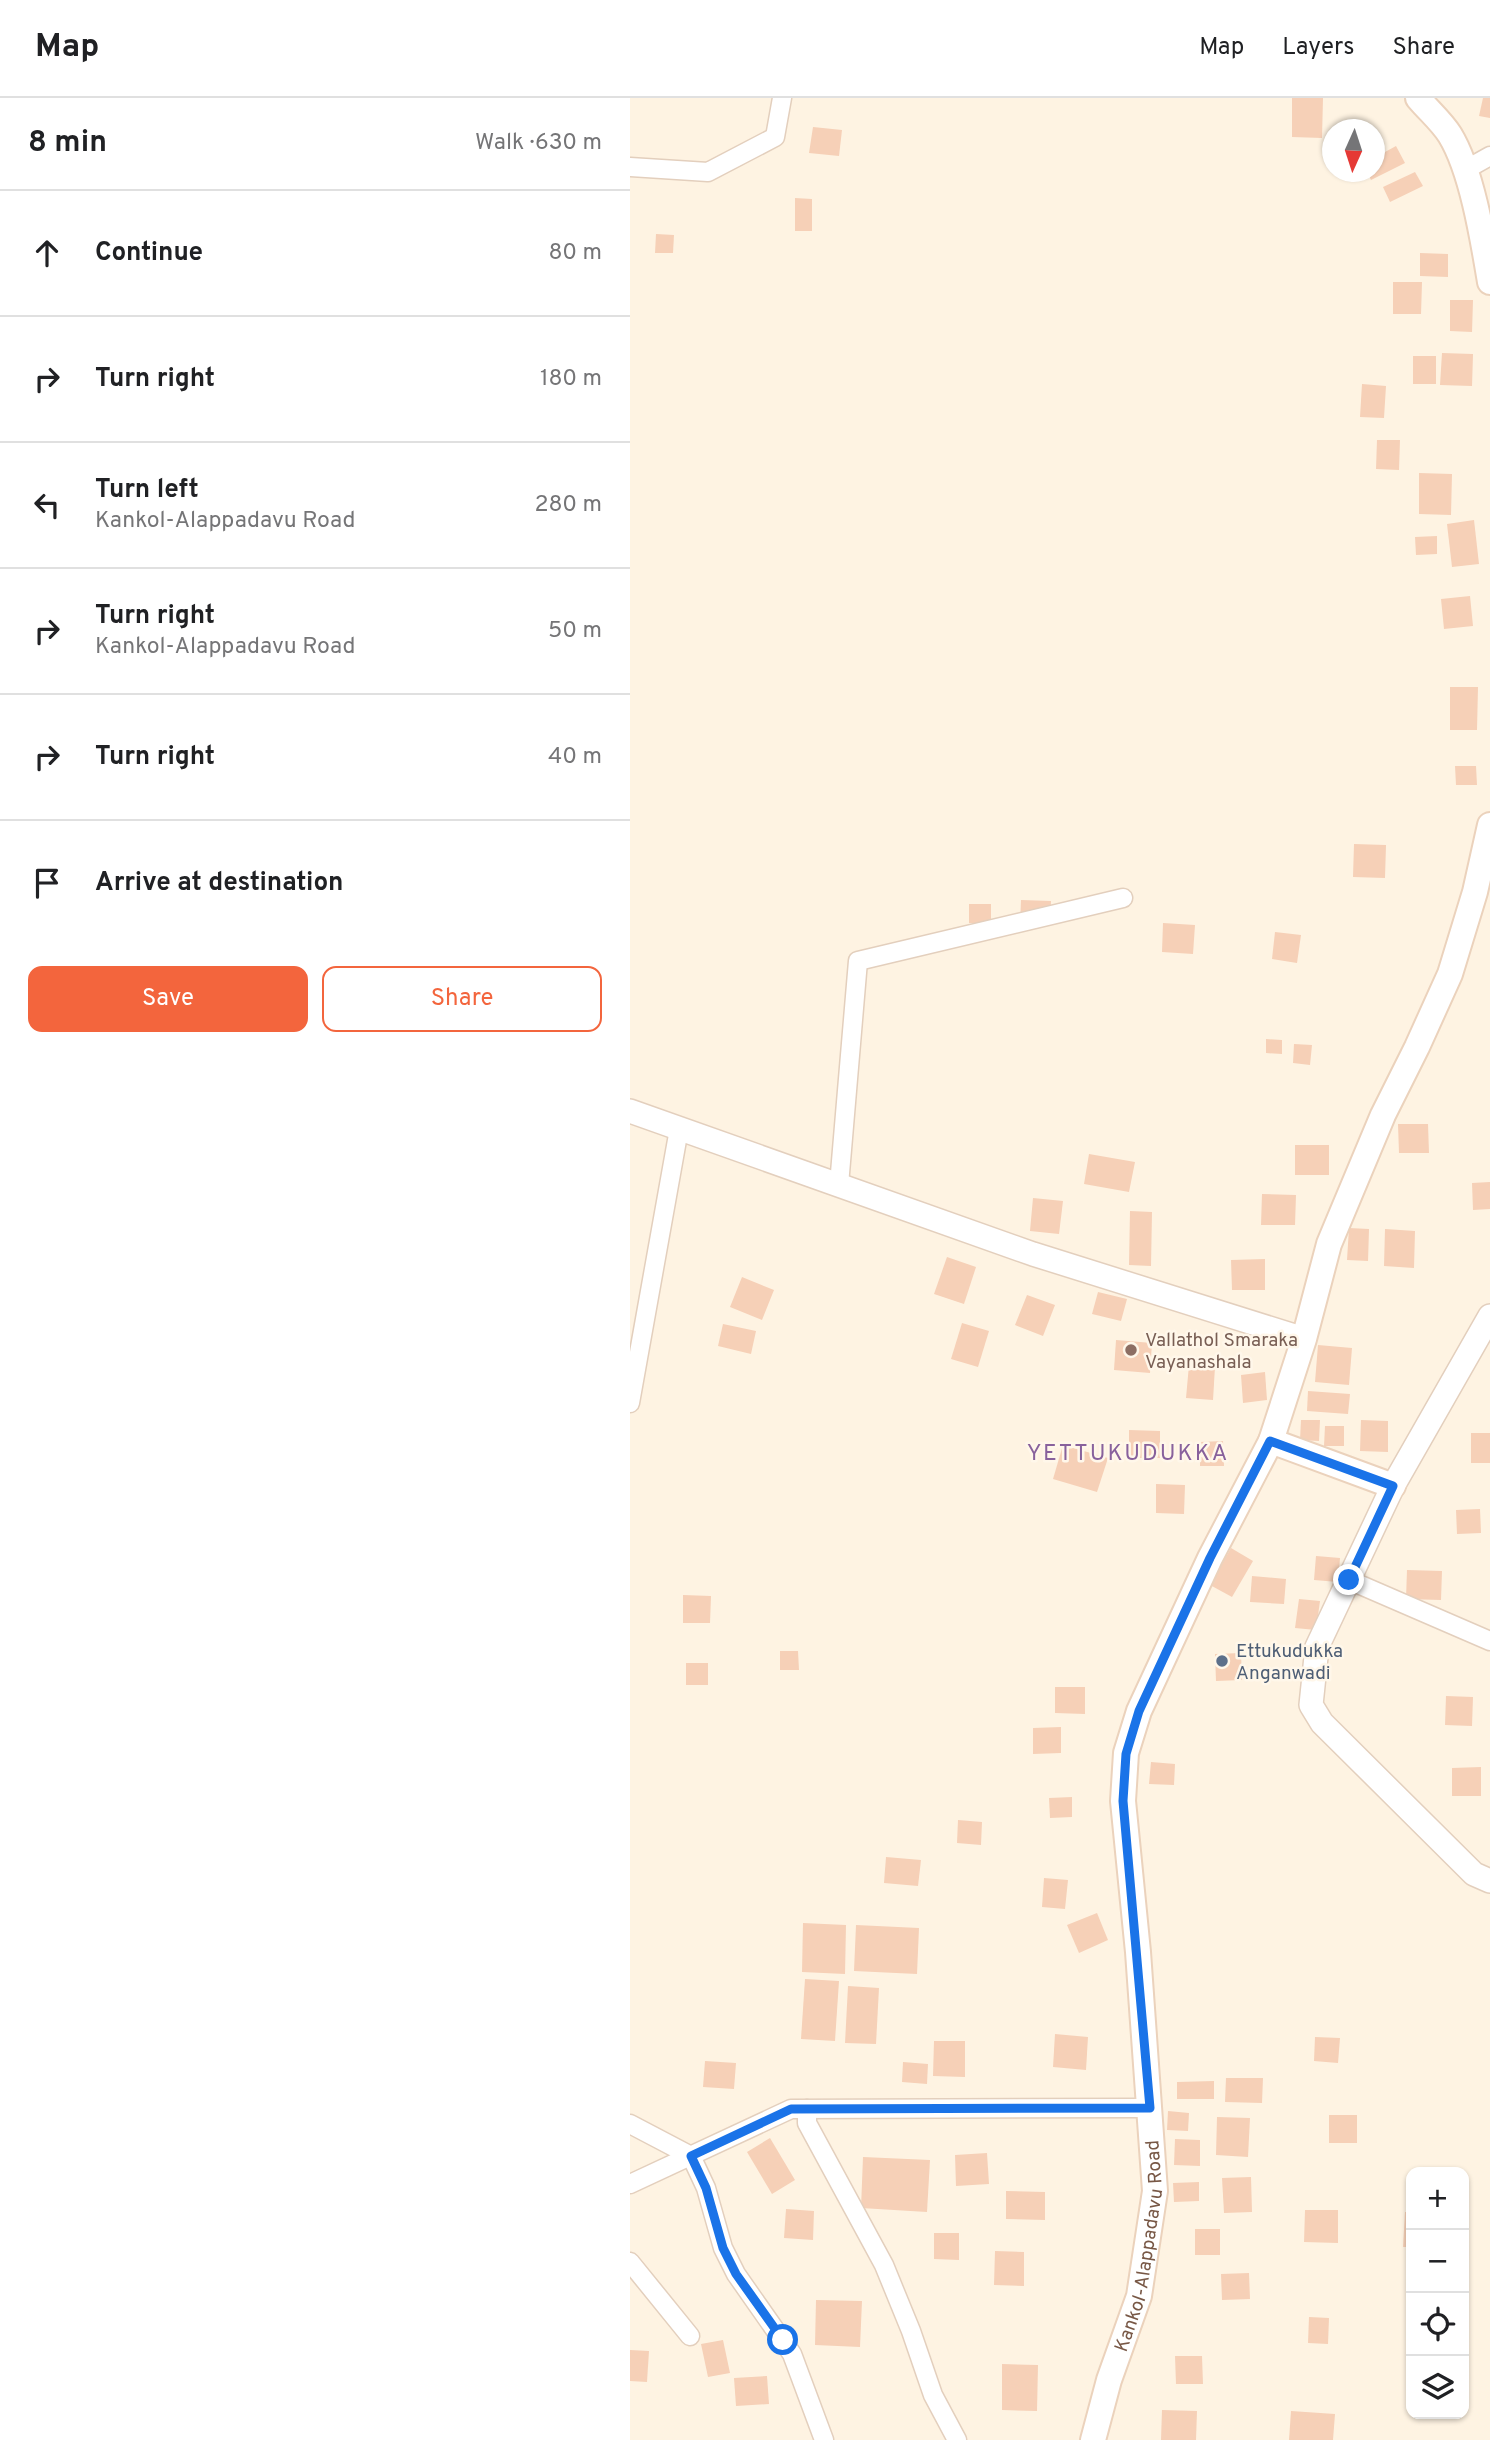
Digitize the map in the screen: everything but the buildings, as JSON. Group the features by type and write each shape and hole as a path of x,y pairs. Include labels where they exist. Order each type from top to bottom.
{"main road":[{"path":"1418,98 1450,135 1465,170 1481,228 1490,282"},
{"name":"Kankol-Alappadavu Road","path":"1093,2440 1109,2380 1139,2296 1155,2191 1123,1801 1126,1754 1144,1699 1210,1558 1270,1441 1304,1339 1329,1244 1382,1115 1418,1047 1450,974 1475,892 1490,825"},
{"path":"1270,1441 1393,1486"}],"street":[{"path":"630,167 708,172 775,137 782,98"},
{"path":"1465,170 1490,156"},
{"path":"839,1185 858,961 1123,898"},
{"path":"630,1111 1033,1254 1304,1339"},
{"path":"630,1403 679,1129"},
{"path":"1490,1316 1393,1486 1317,1647 1311,1705 1322,1723 1474,1874 1490,1881"},
{"path":"1349,1580 1490,1641"},
{"path":"630,2184 791,2109 1150,2108"},
{"path":"807,2109 807,2123 884,2265 911,2330 933,2395 957,2440"},
{"path":"630,2124 691,2156 706,2188 723,2248 736,2274 792,2354 824,2440"},
{"path":"630,2262 690,2336"}],"place":[{"name":"Vallathol Smaraka Vayanashala","path":"1131,1350"},
{"name":"Ettukudukka Anganwadi","path":"1222,1661"}],"district":[{"name":"YETTUKUDUKKA","path":"1128,1452"}],"route":[{"path":"783,2340 736,2274 723,2248 706,2188 691,2156 791,2109 1150,2108 1123,1801 1126,1754 1139,1711 1210,1558 1270,1441 1393,1486 1349,1580"}]}
